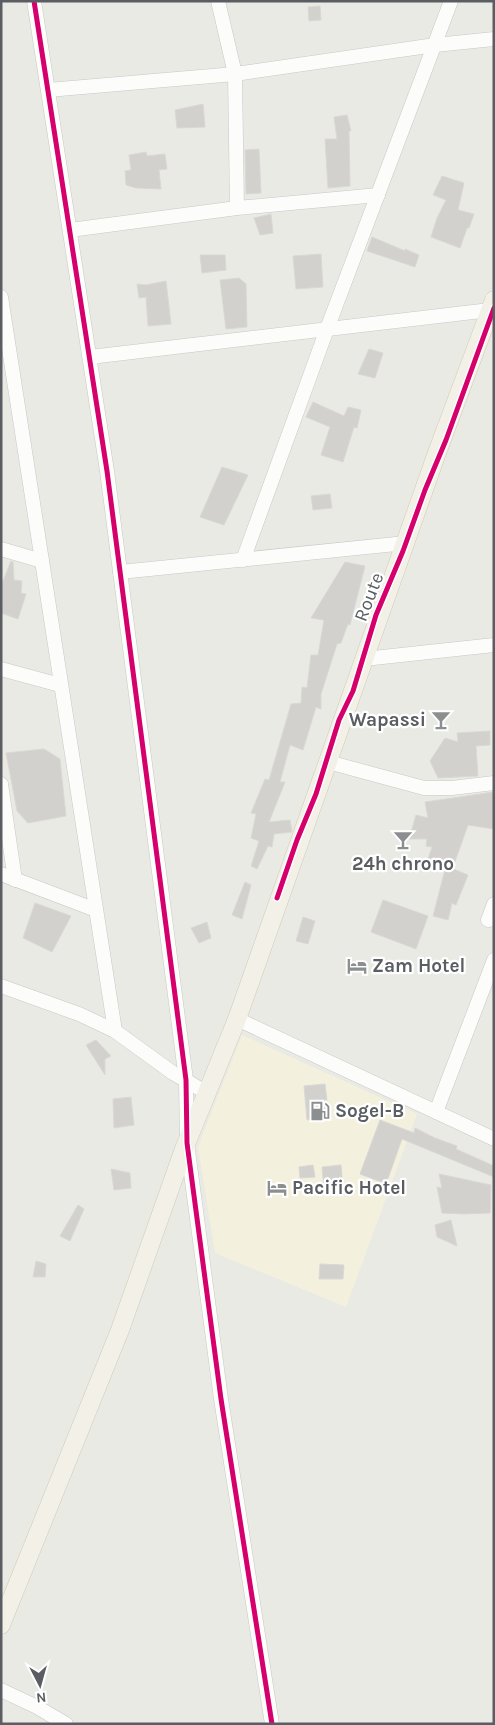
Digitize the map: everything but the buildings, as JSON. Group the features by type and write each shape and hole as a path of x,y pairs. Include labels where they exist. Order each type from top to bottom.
{"main road":[{"path":"1,1626 110,1356 187,1143 238,1018 364,659 492,305"}],"street":[{"path":"34,1 107,471 186,1080 187,1143 221,1399 272,1724"},
{"path":"218,1 235,74 237,208"},
{"path":"243,560 327,329 451,1"},
{"path":"48,90 235,74 494,38"},
{"path":"70,230 237,208 378,196"},
{"path":"1,297 115,1030"},
{"path":"90,357 327,329 492,305"},
{"path":"120,572 406,543"},
{"path":"1,549 42,561"},
{"path":"364,659 494,645"},
{"path":"1,669 60,685"},
{"path":"328,762 424,788 452,788 494,783"},
{"path":"1,784 15,880"},
{"path":"1,874 96,910"},
{"path":"494,904 488,920 494,919"},
{"path":"436,1112 488,995 494,960"},
{"path":"1,986 79,1014 115,1030 207,1093"},
{"path":"238,1018 494,1139"},
{"path":"1,1690 37,1707 66,1724"}],"shaded area":[{"path":"242,1035 417,1114 346,1307 215,1253 198,1147"}],"cycle path":[{"path":"34,1 107,471 186,1080 187,1143 221,1399 272,1724"},
{"name":"Route","path":"277,898 297,840 316,794 339,720 353,691 376,615 446,440 494,308"}],"place":[{"name":"Wapassi","path":"441,720"},
{"name":"24h chrono","path":"403,840"},
{"name":"Zam Hotel","path":"357,966"},
{"name":"Sogel-B","path":"320,1111"},
{"name":"Pacific Hotel","path":"277,1188"}]}
